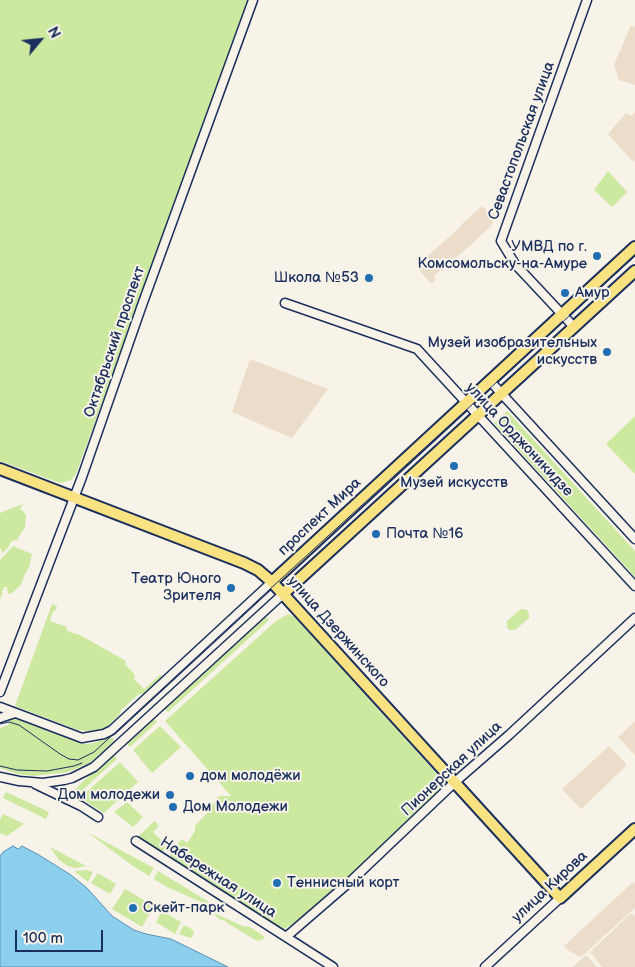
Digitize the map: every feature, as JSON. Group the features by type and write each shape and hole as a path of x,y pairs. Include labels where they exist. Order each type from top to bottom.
{"main road":[{"name":"проспект Мира","path":"272,582 635,247"},
{"name":"проспект Мира","path":"284,594 635,271"},
{"name":"улица Дзержинского","path":"0,469 258,570 284,594 560,898"},
{"name":"улица Кирова","path":"560,898 635,829"}],"street":[{"name":"Октябрьский проспект","path":"0,692 74,497 253,0"},
{"name":"Севастопольская улица","path":"574,327 515,264 501,241 587,0"},
{"name":"улица Орджоникидзе","path":"285,303 417,349 635,586"},
{"name":"улица Орджоникидзе","path":"490,381 635,539"},
{"name":"проспект Мира","path":"0,705 15,713 82,738 104,734 112,730 272,582"},
{"name":"проспект Мира","path":"3,778 30,782 64,780 80,775 94,767 284,594"},
{"name":"Пионерская улица","path":"286,937 352,880 455,782 509,735 635,618"},
{"path":"0,718 15,713"},
{"path":"30,782 81,806 98,817"},
{"name":"Набережная улица","path":"136,841 334,967"},
{"name":"улица Кирова","path":"485,967 560,898"}],"shaded area":[{"path":"631,25 635,27 635,85 619,80 614,65"},
{"path":"635,112 635,160 633,162 608,134 626,113 631,116"},
{"path":"482,206 487,211 491,211 496,215 491,226 434,276 436,280 431,284 416,266"},
{"path":"250,359 328,389 292,438 232,412"},
{"path":"635,721 635,755 618,737"},
{"path":"609,746 627,765 581,809 562,789"},
{"path":"633,882 635,884 635,908 581,957 564,946"},
{"path":"631,913 635,916 635,967 602,967 590,952"},
{"path":"586,955 597,967 572,967 582,959"}],"green space":[{"path":"0,0 248,0 76,474 71,480 60,483 0,461"},
{"path":"608,171 627,192 612,207 594,190"},
{"path":"507,411 635,551 635,577 494,423"},
{"path":"635,416 635,474 606,444"},
{"path":"23,504 20,510 26,515 25,527 17,540 12,541 2,553 0,547 0,513"},
{"path":"13,546 32,554 29,567 21,585 8,594 7,587 4,587 0,600 0,560"},
{"path":"52,604 57,606 55,611 53,611 50,621 67,627 67,631 80,635 126,661 125,664 135,675 134,679 144,689 160,675 163,677 144,694 139,694 121,710 120,714 106,728 98,731 78,730 15,706"},
{"path":"521,609 527,610 529,618 515,630 509,630 507,621"},
{"path":"288,614 295,617 436,773 443,784 437,795 345,880 294,923 284,929 273,924 171,858 170,853 182,839 187,843 195,831 195,826 217,798 219,796 231,796 165,721 276,621"},
{"path":"265,616 269,620 168,712 164,708"},
{"path":"11,717 81,743 94,743 109,737 113,738 114,742 91,762 69,772 33,776 18,774 0,768 0,728 8,725"},
{"path":"153,718 157,722 130,747 126,743"},
{"path":"160,726 181,747 152,773 133,750"},
{"path":"113,754 117,759 77,795 73,791"},
{"path":"120,762 138,782 104,813 80,798"},
{"path":"6,792 49,812 46,819 3,798"},
{"path":"127,802 143,817 133,827 114,812"},
{"path":"3,814 24,824 7,836 0,833 0,820"},
{"path":"155,821 159,826 153,832 168,847 162,852 137,837"},
{"path":"87,832 154,868 149,876"},
{"path":"50,847 87,866 75,868 68,866 59,860"},
{"path":"86,870 93,872 88,882 75,872"},
{"path":"158,871 227,913 155,880 154,878"},
{"path":"98,873 116,884 110,894 91,883"},
{"name":"Скейт-парк","path":"125,889 154,906 142,927 112,909"},
{"path":"203,908 245,927 250,927 265,937 257,941"},
{"path":"162,911 181,922 175,934 156,922"},
{"path":"184,925 193,930 192,937 179,934"}],"water":[{"path":"13,846 18,849 22,846 71,875 87,888 112,916 134,930 171,939 228,967 0,967 0,856"}],"tram line":[{"path":"0,724 9,722 19,725 69,759 78,760 94,752 635,256"},
{"path":"0,766 17,770 47,771 82,763"}],"place":[{"name":"УМВД по г. Комсомольску-на-Амуре","path":"597,256"},
{"name":"Школа №53","path":"369,278"},
{"name":"Амур","path":"565,293"},
{"name":"Музей изобразительных искусств","path":"607,352"},
{"name":"Музей искусств","path":"454,466"},
{"name":"Почта №16","path":"376,534"},
{"name":"Театр Юного Зрителя","path":"231,588"},
{"name":"дом молодёжи","path":"190,776"},
{"name":"Дом молодежи","path":"170,795"},
{"name":"Дом Молодежи","path":"173,807"},
{"name":"Теннисный корт","path":"277,883"},
{"name":"Скейт-парк","path":"133,908"}]}
